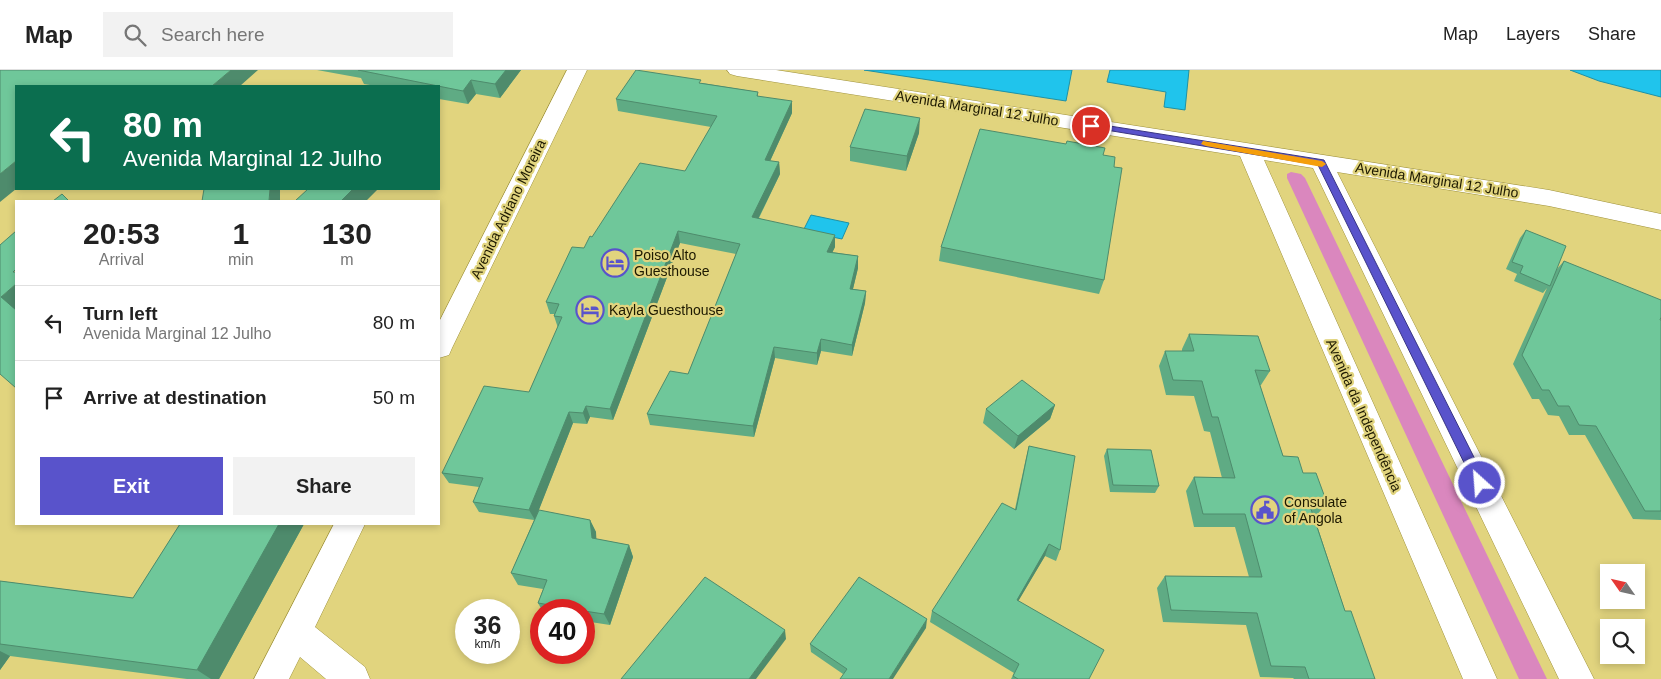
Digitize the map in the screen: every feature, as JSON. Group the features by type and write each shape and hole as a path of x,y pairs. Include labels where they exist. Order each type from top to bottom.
{"street":[{"name":"Avenida Adriano Moreira","path":"440,346 577,70"},
{"name":"Avenida Marginal 12 Julho","path":"737,70 1549,198 1661,222"},
{"name":"Avenida da Independência","path":"1248,150 1480,679"},
{"path":"1321,162 1577,679"},
{"path":"271,679 350,525"},
{"path":"296,632 353,679"}],"shaded area":[{"path":"1291,172 1301,174 1305,178 1547,679 1519,679 1287,178 1287,174"}],"water":[{"path":"864,70 1072,70 1066,101"},
{"path":"1110,70 1189,70 1185,110 1164,107 1166,92 1107,82"},
{"path":"1570,70 1661,70 1661,97 1599,81"},
{"path":"811,215 849,223 842,239 803,231"}],"building":[{"path":"0,70 231,70 213,85 15,85 15,162 0,174"},
{"path":"358,70 506,70 495,84 471,80 463,91"},
{"path":"636,70 701,80 699,83 758,92 757,96 792,101 765,160 779,162 752,217 835,235 827,252 858,256 850,289 866,291 852,345 821,339 817,353 774,347 753,426 647,414 670,371 688,374 740,244 678,231 610,409 586,406 583,413 569,412 529,510 473,502 483,478 442,473 484,386 529,392 562,317 554,316 559,304 546,302 572,247 584,248 590,236 592,237 640,163 685,171 717,116 616,99"},
{"path":"865,109 920,118 907,156 850,147"},
{"path":"980,129 1066,144 1067,141 1105,148 1103,155 1115,157 1114,167 1122,168 1104,280 941,247"},
{"path":"204,190 270,190 269,200 202,200"},
{"path":"307,190 352,190 342,200 296,200"},
{"path":"62,194 68,200 54,200"},
{"path":"1526,230 1566,246 1550,286 1520,273 1523,266 1512,262"},
{"path":"15,232 15,270 13,272 15,272 15,285 1,297 15,309 15,387 0,374 0,245"},
{"path":"1564,261 1661,300 1661,511 1645,511 1596,426 1579,425 1569,406 1558,406 1549,390 1542,390 1522,355"},
{"path":"1189,334 1258,336 1270,371 1255,370 1283,456 1298,457 1303,473 1316,473 1327,503 1309,503 1345,611 1351,611 1375,679 1309,679 1305,667 1271,666 1257,613 1171,610 1165,576 1262,577 1245,514 1203,514 1194,477 1235,478 1218,417 1212,417 1202,381 1173,380 1165,351 1194,351"},
{"path":"1022,380 1055,405 1018,436 986,409"},
{"path":"1029,446 1075,456 1060,550 1049,544 1017,600 1104,650 1089,679 1018,679 1013,676 1019,664 932,611 1002,503 1016,510"},
{"path":"1107,449 1151,450 1159,486 1113,485"},
{"path":"539,510 590,520 592,538 629,545 604,614 595,613 595,599 540,599 547,580 511,573"},
{"path":"179,525 278,525 197,670 0,644 0,581 133,598"},
{"path":"705,577 785,630 749,679 621,679"},
{"path":"859,577 927,619 889,679 840,679 847,669 810,644"}],"slow traffic":[{"path":"1206,144 1321,162 1322,164"}],"place":[{"name":"Poiso Alto Guesthouse","path":"615,263"},
{"name":"Kayla Guesthouse","path":"590,310"},
{"name":"Consulate of Angola","path":"1265,510"}],"route":[{"path":"1091,126 1321,162 1480,483"}]}
